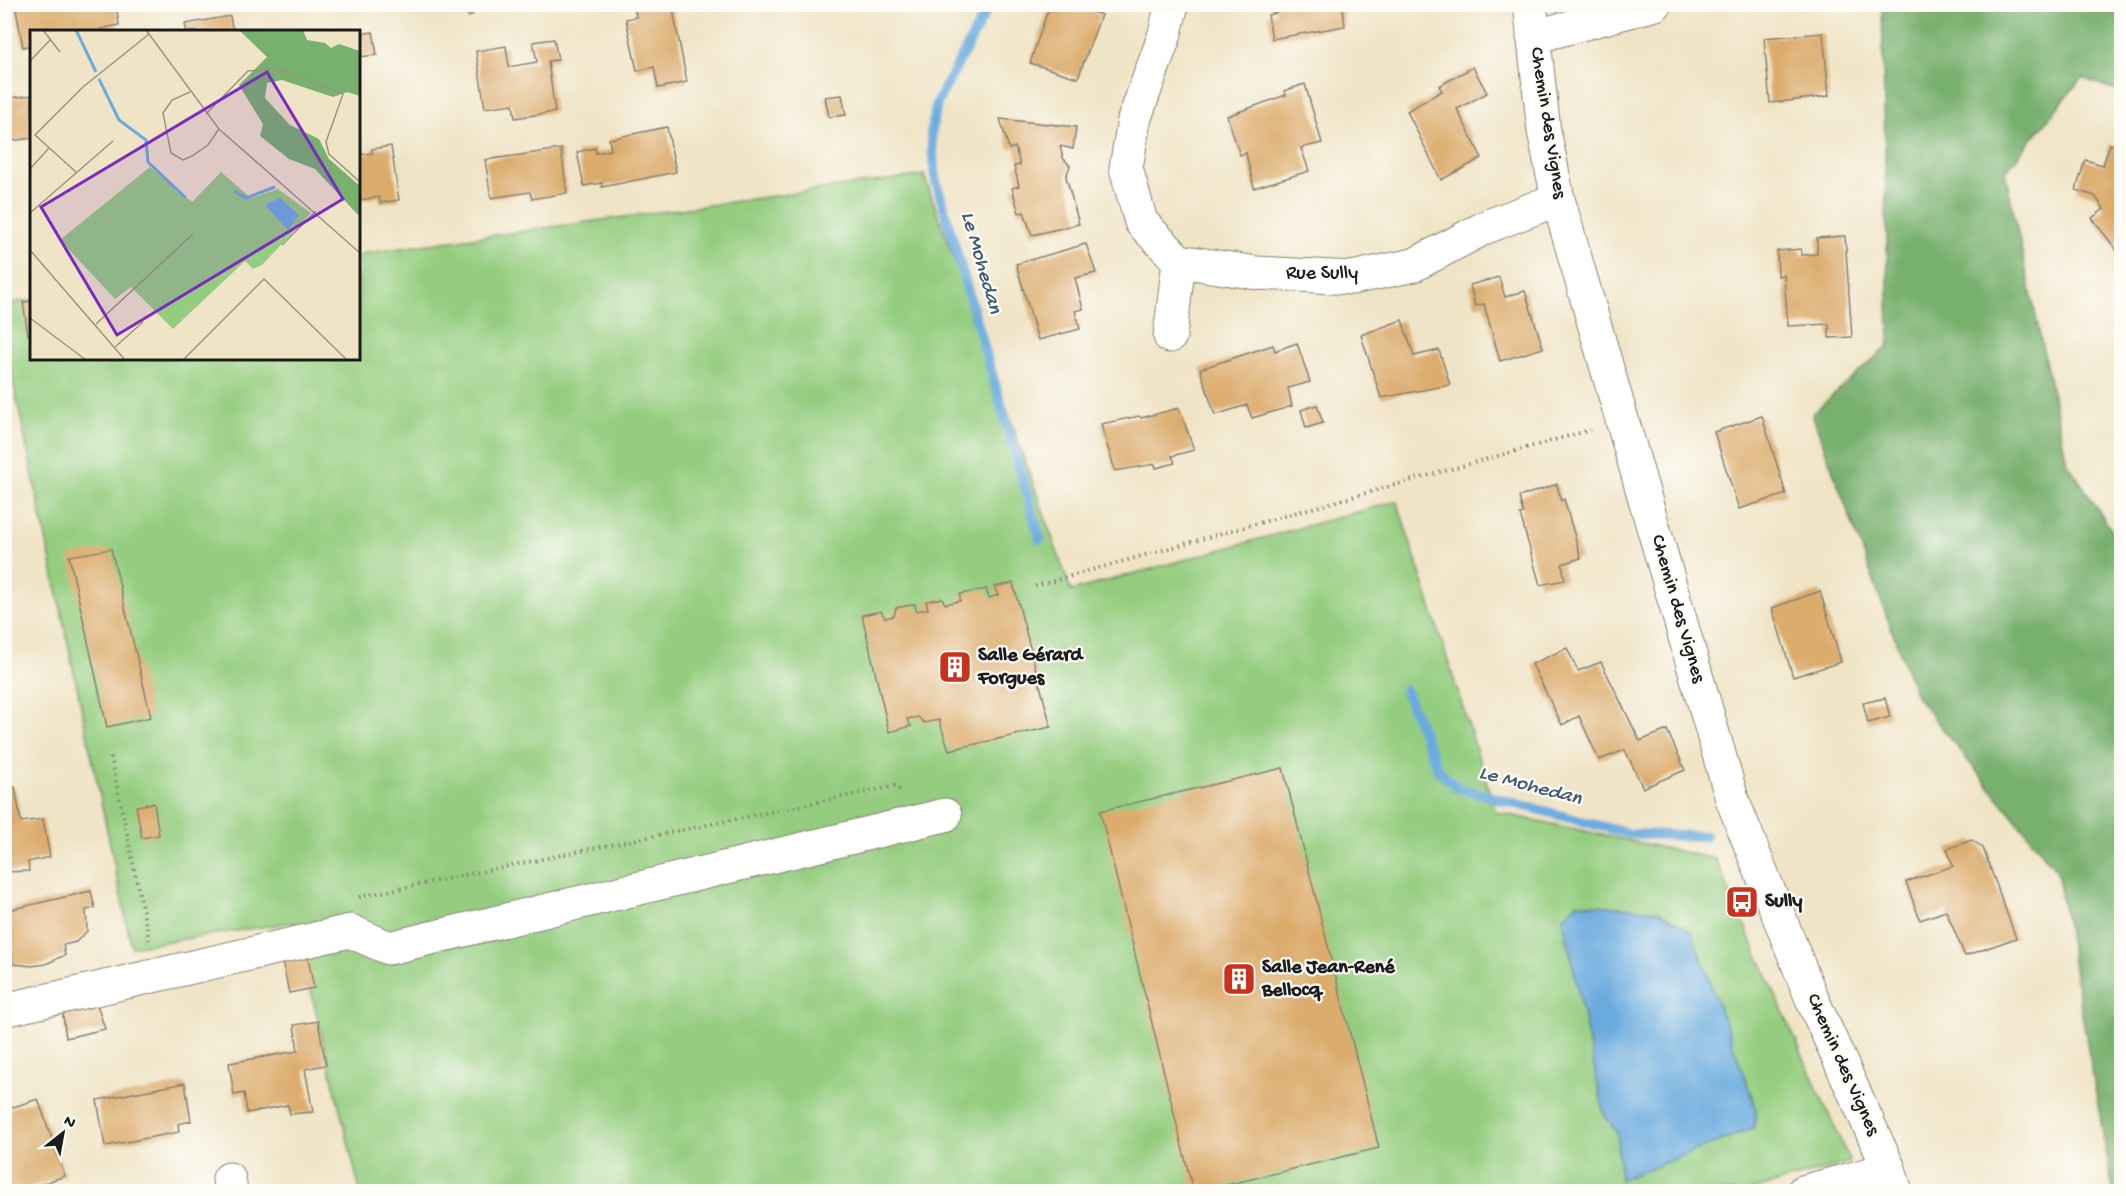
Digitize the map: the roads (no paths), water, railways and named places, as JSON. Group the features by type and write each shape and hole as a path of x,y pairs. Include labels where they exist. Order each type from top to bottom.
{"street":[{"path":"1170,336 1179,261 1141,222 1126,168 1134,120 1164,37 1172,4"},
{"name":"Chemin des Vignes","path":"1530,4 1544,131 1558,199 1732,799 1812,999 1893,1180"},
{"path":"1533,37 1655,4"},
{"name":"Rue Sully","path":"1179,261 1257,273 1352,278 1414,265 1486,227 1558,199"},
{"path":"4,1010 351,931 389,948 945,815"},
{"path":"1803,1191 1893,1180"}],"water":[{"path":"1577,903 1658,911 1692,932 1756,1108 1754,1128 1620,1180 1617,1133 1604,1114 1563,918"}],"waterway":[{"name":"Le Mohedan","path":"990,4 937,103 931,135 935,178 1040,539"},
{"name":"Le Mohedan","path":"1405,690 1438,770 1458,788 1630,834 1705,836"}],"place":[{"name":"Salle Gérard Forgues","path":"955,667"},
{"name":"Sully","path":"1742,902"},
{"name":"Salle Jean-René Bellocq","path":"1239,979"}]}
